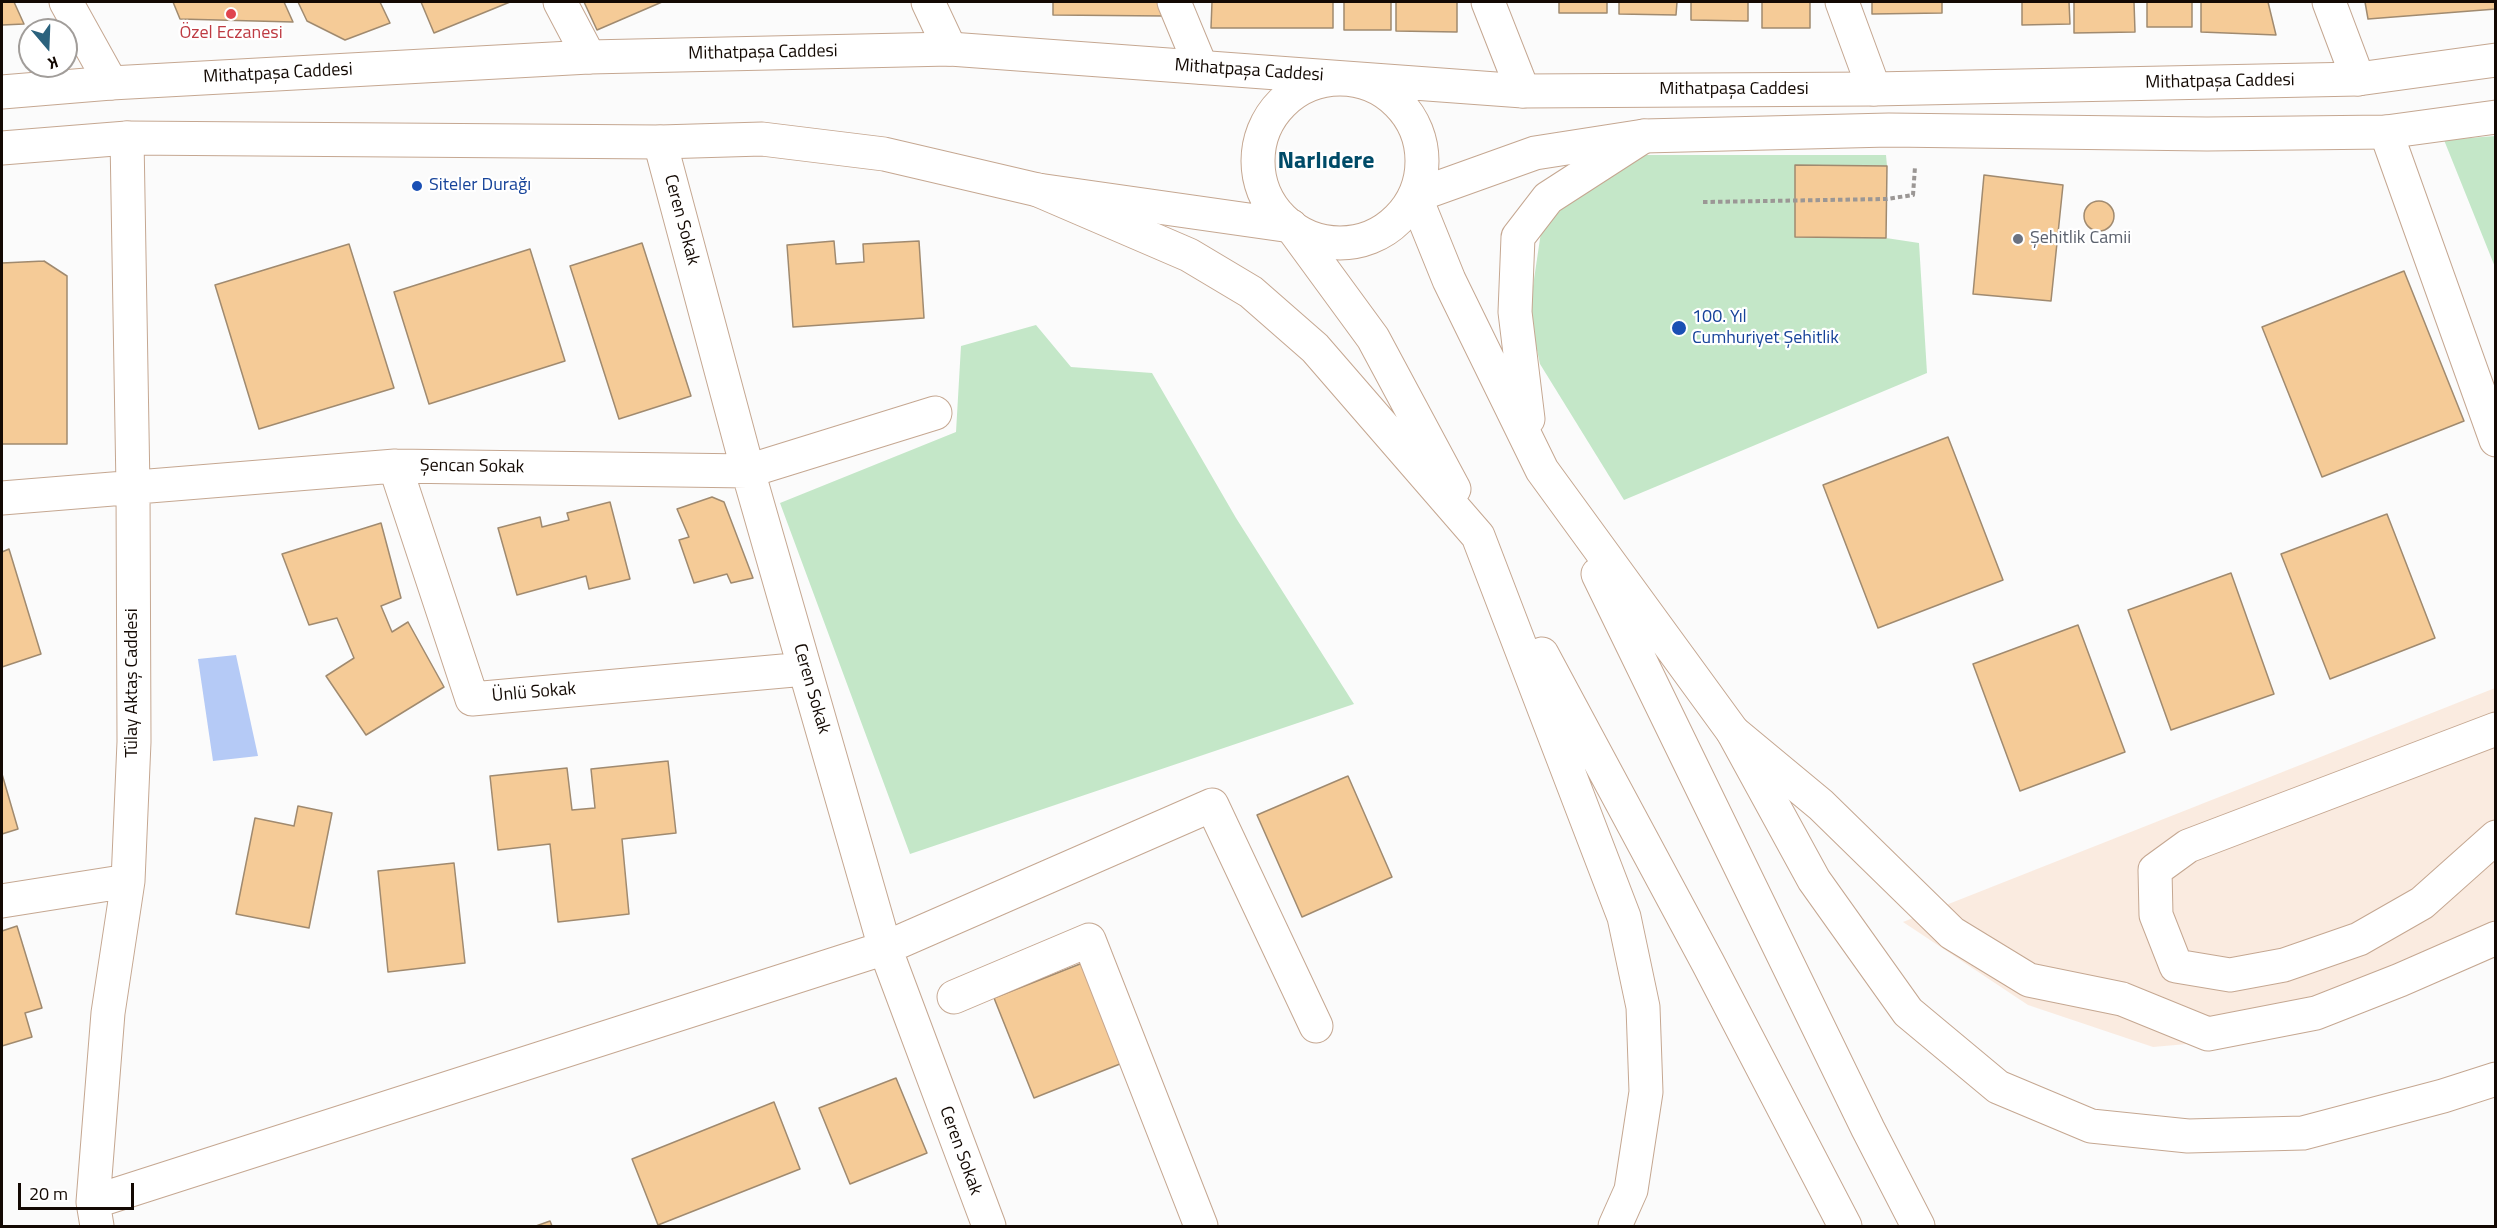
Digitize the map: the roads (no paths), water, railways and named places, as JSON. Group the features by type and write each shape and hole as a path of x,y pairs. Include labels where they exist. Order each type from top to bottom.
{"main road":[{"path":"66,2 111,83"},
{"path":"560,2 589,57"},
{"path":"928,2 950,49"},
{"path":"1174,2 1201,67"},
{"path":"1488,2 1523,91"},
{"path":"1842,2 1874,89"},
{"path":"2329,2 2358,79"},
{"name":"Mithatpaşa Caddesi","path":"2,92 111,83 589,57 950,49 1523,91 1874,89 2358,79 2496,60"},
{"path":"2,148 127,138 660,142 762,139 884,154 1038,190 1290,226 1312,238 1335,243 1360,240 1382,231 1401,216 1415,196 1422,170 1421,143 1411,118 1394,98 1386,93 1370,84 1343,78 1318,82 1294,93 1275,110 1263,133 1258,159 1261,184 1272,208 1290,226 1322,266 1373,338 1708,963 1845,1227"},
{"path":"1415,196 1534,153 1644,136 1916,130 2207,134 2386,132 2496,117"},
{"path":"2386,132 2496,440"},
{"path":"1542,470 1524,403 1515,312 1518,237 1548,198 1644,136"},
{"name":"Tülay Aktaş Caddesi","path":"95,1214 108,1013 128,881 134,742 133,488 127,138"},
{"name":"Ceren Sokak","path":"660,142 748,471 885,948 988,1227"},
{"path":"1038,190 1189,255 1251,292 1315,348 1478,536 1624,917 1643,1007 1646,1092 1631,1190 1615,1227"},
{"path":"1415,196 1449,280 1542,470 1733,732 1814,880 1908,1012 1998,1087 2091,1126 2188,1136 2303,1132 2496,1079"},
{"name":"Şencan Sokak","path":"2,498 394,466 748,471 935,413"},
{"name":"Ünlü Sokak","path":"394,466 472,699 805,669"},
{"path":"1561,498 1868,1129 1918,1227"},
{"path":"2496,729 2188,846 2155,870 2156,915 2176,966 2230,975 2284,965 2359,939 2422,903 2496,837"},
{"path":"1733,732 1821,806 1952,933 2029,980 2122,999 2208,1034 2316,1012 2400,980 2496,938"},
{"path":"95,1214 885,948 1212,805 1316,1026"},
{"path":"2,902 128,881"},
{"path":"954,997 1089,940 1201,1227"}],"water":[{"path":"236,655 258,756 213,761 198,659"}],"place":[{"name":"Özel Eczanesi","path":"231,14"},
{"name":"Siteler Durağı","path":"417,186"},
{"name":"Şehitlik Camii","path":"2018,239"},
{"name":"100. Yıl Cumhuriyet Şehitlik","path":"1679,328"}],"district":[{"name":"Narlıdere","path":"1326,162"}]}
